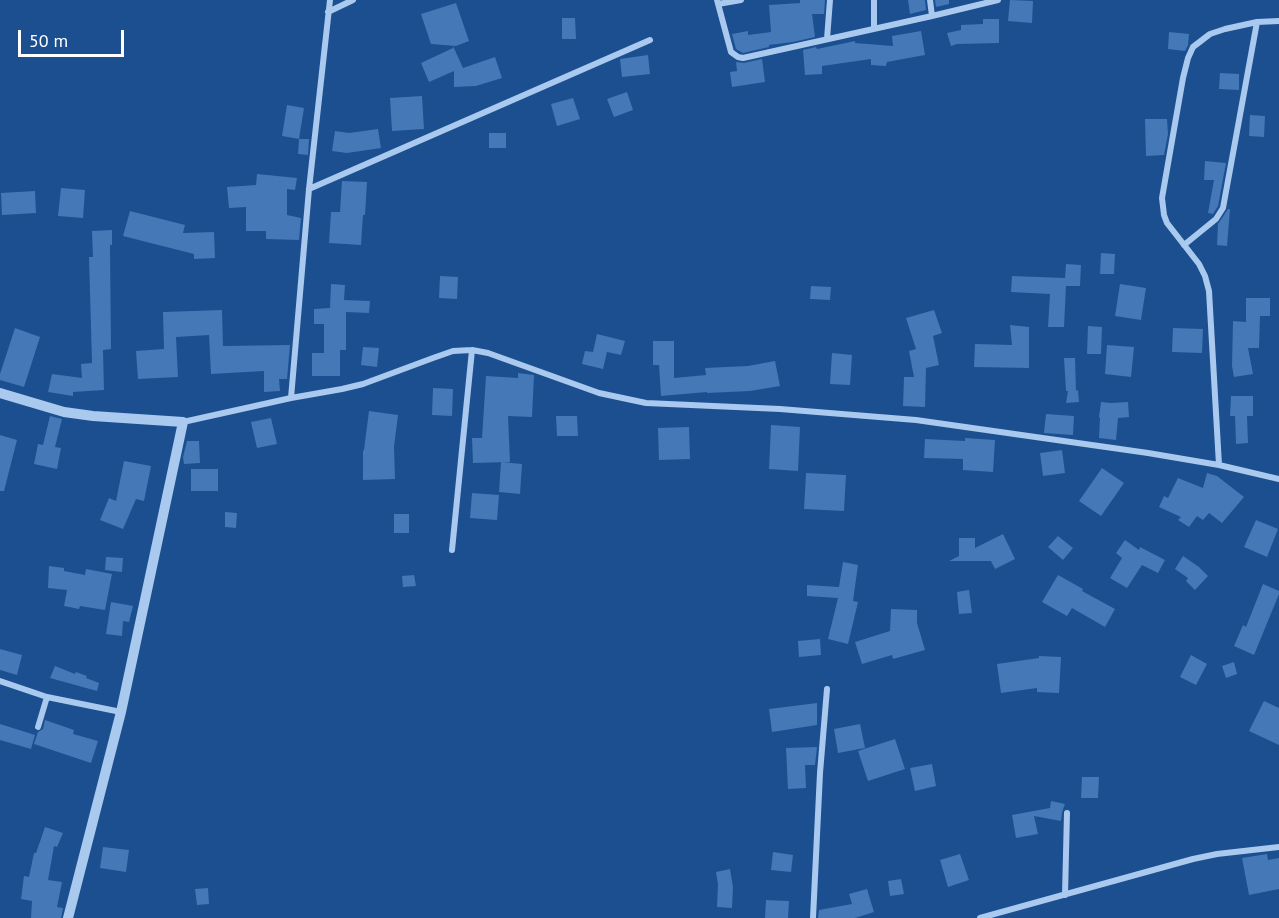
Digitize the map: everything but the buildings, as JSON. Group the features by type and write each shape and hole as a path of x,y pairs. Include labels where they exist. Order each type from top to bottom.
{"street":[{"path":"291,398 309,189 330,0"},
{"path":"328,12 353,0"},
{"path":"741,0 717,2 731,52 743,58 932,16 981,2 998,0"},
{"path":"827,39 830,0"},
{"path":"874,0 874,29"},
{"path":"930,0 932,16"},
{"path":"1219,465 1209,291 1199,264 1167,223 1162,206 1175,118 1188,58 1193,48 1210,34 1257,22 1279,21"},
{"path":"1184,245 1216,219 1223,208 1257,22"},
{"path":"309,189 650,40"},
{"path":"452,550 472,350"},
{"path":"0,393 64,412 183,422 363,384 453,351 472,350 488,353 599,393 646,403 780,409 915,420 1023,434 1219,465 1279,479"},
{"path":"68,918 121,712 183,422"},
{"path":"0,681 47,697 121,712"},
{"path":"813,918 820,773 827,689"},
{"path":"38,727 47,697"},
{"path":"1065,895 1066,813"},
{"path":"980,918 1217,854 1279,846"}]}
